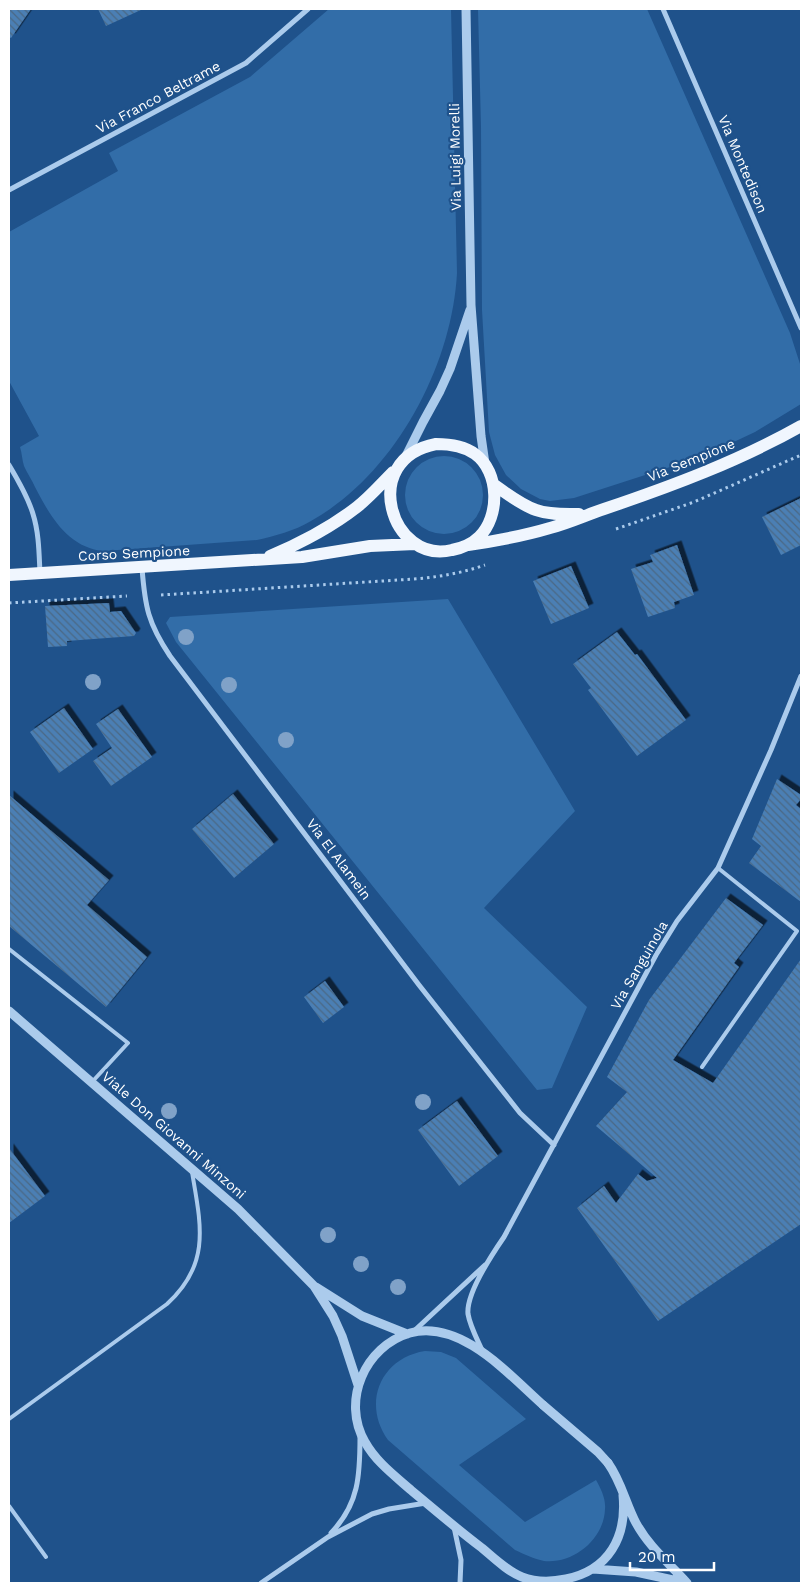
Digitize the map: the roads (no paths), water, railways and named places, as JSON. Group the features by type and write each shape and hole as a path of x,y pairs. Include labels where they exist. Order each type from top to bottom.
{"main road":[{"name":"Via Sempione","path":"468,545 528,535 553,528 717,467 801,426"},
{"path":"444,444 460,446 476,455 485,464 493,484 494,502 491,518 484,532 478,538 468,545 451,551 439,552 415,544 402,531 397,523 392,506 390,488 391,479 405,458 420,447 444,444"},
{"name":"Corso Sempione","path":"261,560 300,543 341,519 358,506 396,470"},
{"name":"Via Sempione","path":"493,484 518,501 536,510 558,514 589,514"},
{"name":"Corso Sempione","path":"9,576 302,558 370,546 415,544"}],"street":[{"name":"Via Franco Beltrame","path":"9,190 246,63 308,9"},
{"name":"Via Luigi Morelli","path":"466,9 471,305 481,436 485,464"},
{"name":"Via Montedison","path":"662,9 801,328"},
{"name":"Via Luigi Morelli","path":"405,458 450,369 471,305"},
{"path":"9,464 27,498 33,514 38,539 40,574"},
{"name":"Via El Alamein","path":"142,567 147,612 155,632 170,656 520,1113 554,1145"},
{"name":"Via Sanguinola","path":"482,1350 469,1318 468,1307 472,1294 487,1263 504,1237 656,955 677,921 718,868 771,750 801,676"},
{"name":"Viale Don Giovanni Minzoni","path":"9,1011 252,1221 314,1286 340,1331 358,1385"},
{"name":"Via Sanguinola","path":"410,1333 487,1263"},
{"name":"Viale Don Giovanni Minzoni","path":"314,1286 362,1316 381,1325 410,1333"},
{"name":"Viale Don Giovanni Minzoni","path":"624,1495 624,1516 620,1536 610,1553 592,1569 576,1577 549,1582 528,1579 516,1574 454,1527 381,1463 369,1450 360,1434 356,1404 358,1385 365,1368 377,1353 389,1343 410,1333 429,1331 450,1335 465,1340 482,1350 598,1452 608,1463 614,1472 624,1495 636,1524 658,1554 687,1583"},
{"path":"328,1537 348,1513 358,1486 360,1434"},
{"path":"261,1583 328,1537 382,1511 426,1503"},
{"path":"454,1527 461,1560 460,1583"},
{"name":"Viale Don Giovanni Minzoni","path":"592,1569 636,1572 687,1583"}],"lane":[{"path":"702,1067 797,931 718,868"},
{"path":"9,949 128,1043 92,1082"},
{"path":"9,1419 167,1304 183,1288 195,1263 201,1235 191,1168"},
{"path":"9,1506 46,1557"}]}
